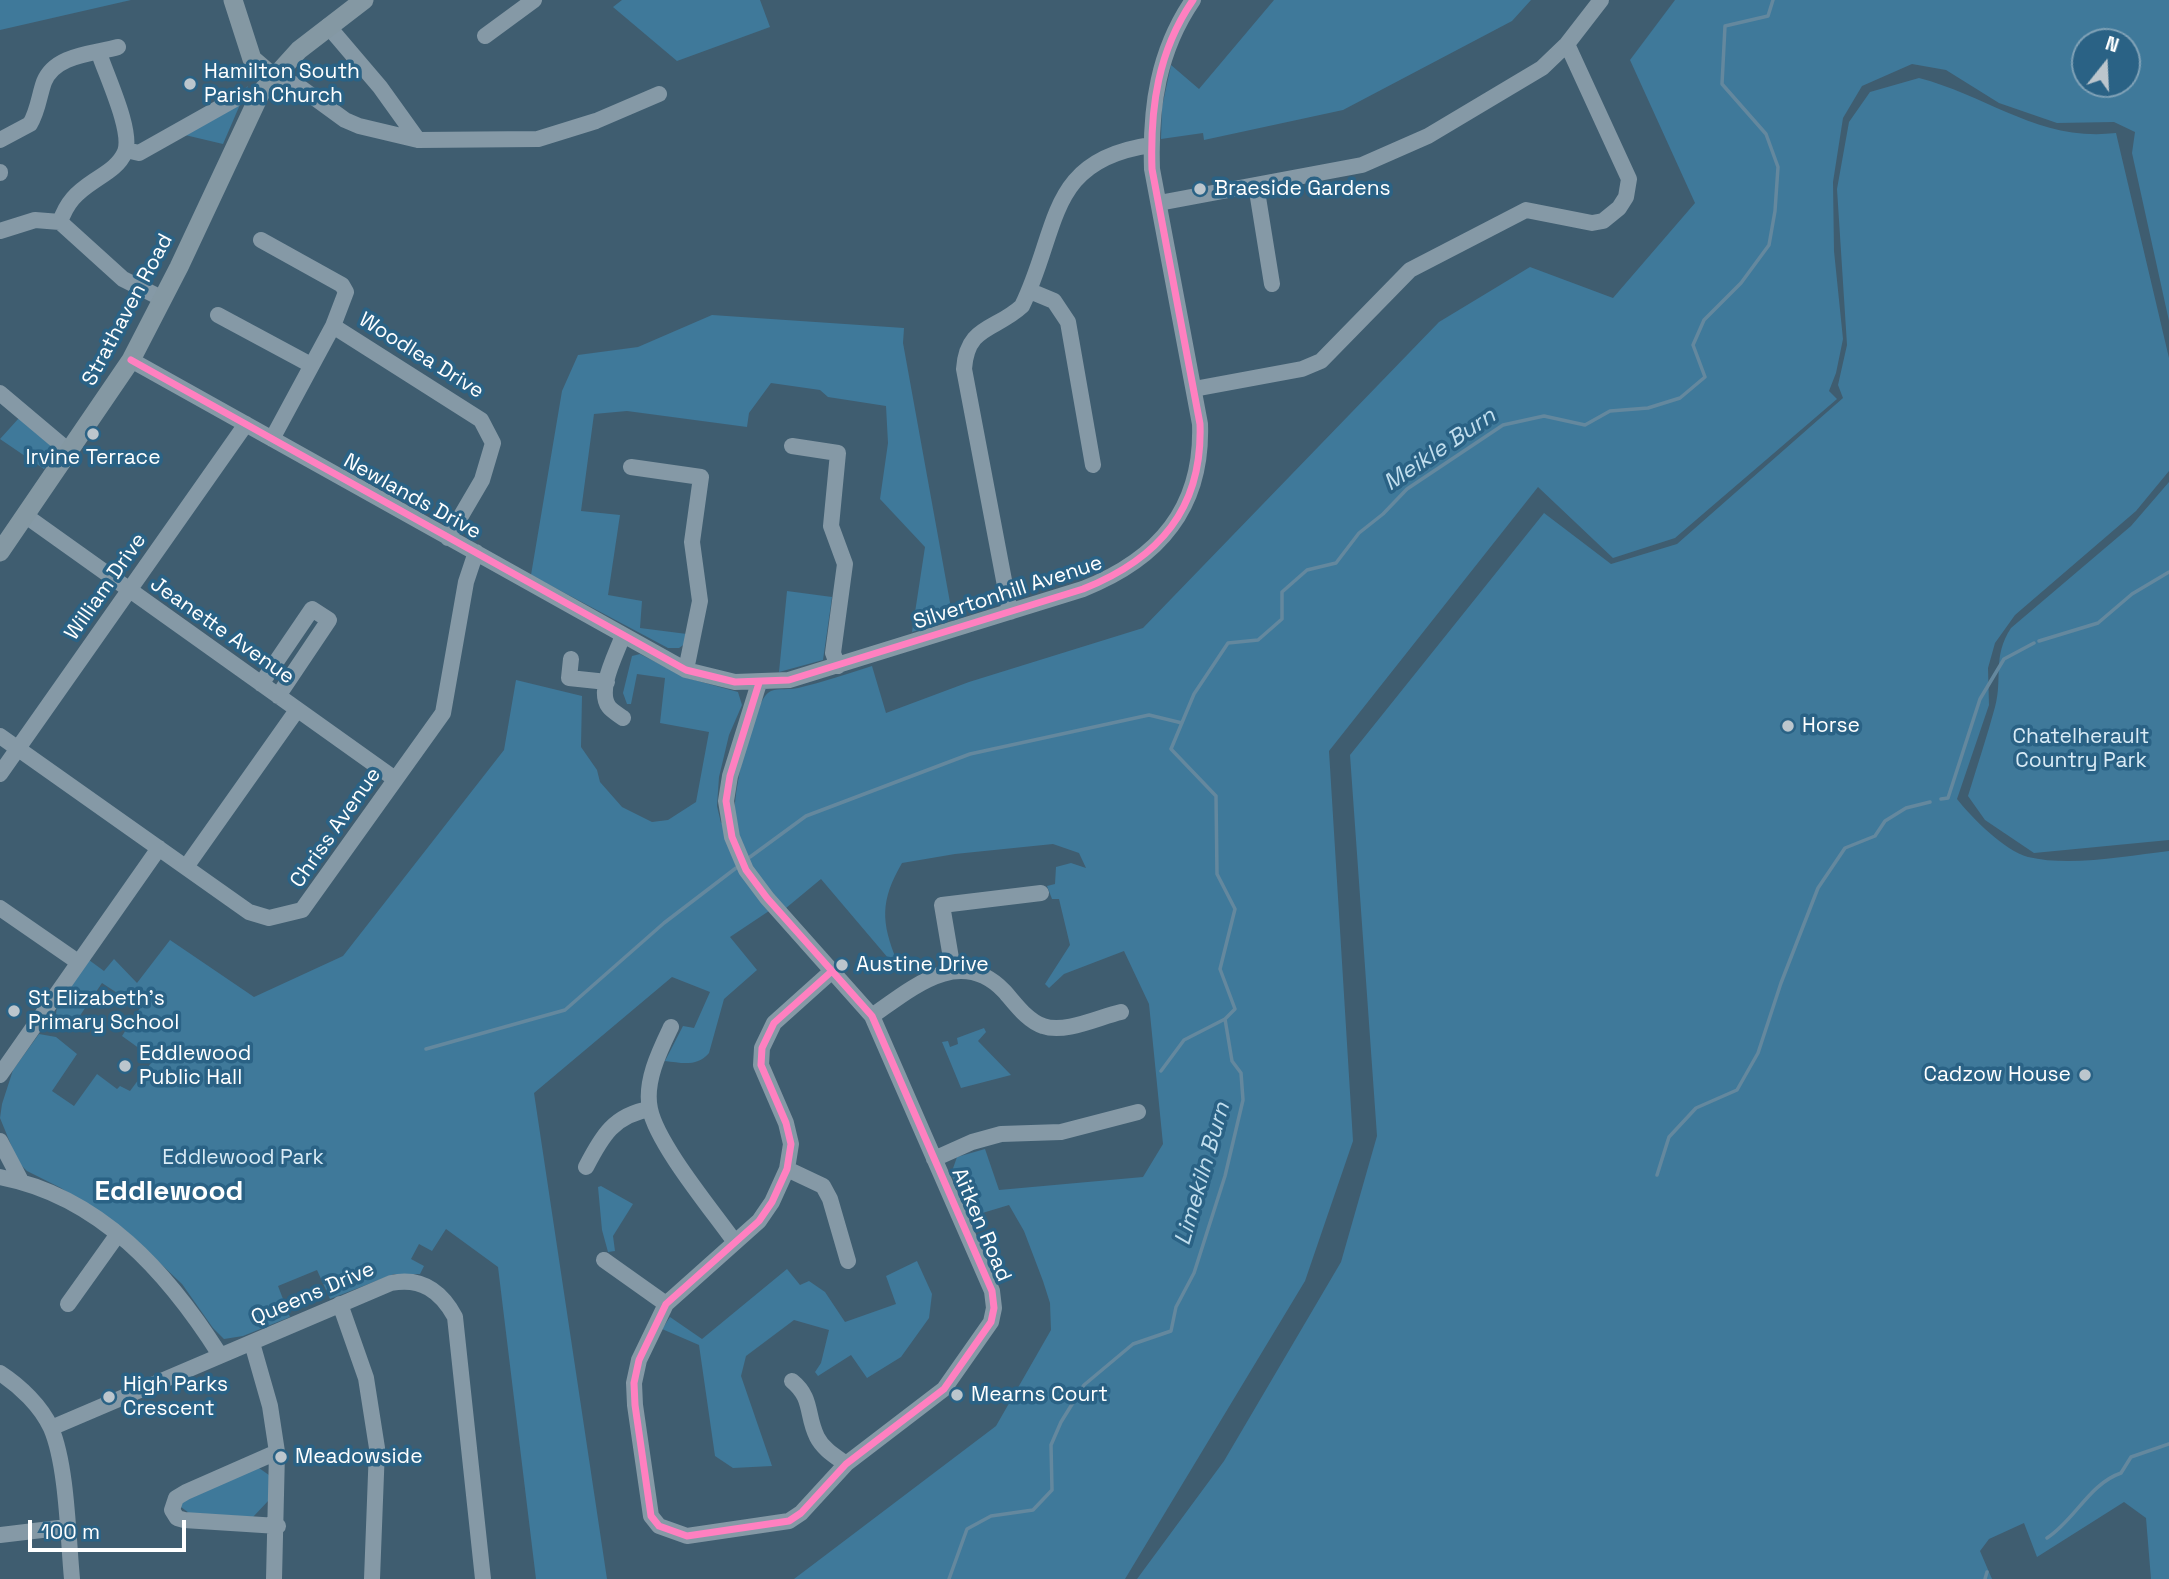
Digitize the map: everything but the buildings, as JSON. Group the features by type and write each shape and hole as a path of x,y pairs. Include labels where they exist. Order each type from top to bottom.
{"main road":[{"path":"233,0 252,59 273,78"},
{"name":"Strathaven Road","path":"0,552 71,452 131,359 163,299 261,92 299,50 364,0"}],"street":[{"path":"485,36 534,0"},
{"name":"Silvertonhill Avenue","path":"682,668 735,682 789,680 1010,612 1115,576 1143,557 1169,531 1183,511 1196,478 1201,451 1195,389 1152,169 1151,145 1156,89 1163,57 1176,25 1193,0"},
{"path":"1159,203 1362,164 1428,136 1515,86 1567,44 1601,0"},
{"path":"328,26 380,87 418,140"},
{"path":"1195,389 1302,369 1321,360 1410,270 1516,214 1539,210 1592,223 1603,221 1619,208 1626,197 1629,180 1567,44"},
{"path":"0,140 30,124 44,82 54,68 63,61 118,47"},
{"path":"60,222 76,192 114,167 126,149 126,132 99,53"},
{"path":"273,78 297,85 345,120 359,126 418,140 538,139 596,121 659,94"},
{"path":"126,149 139,153 235,99"},
{"path":"1010,612 964,369 965,353 972,339 983,329 1011,317 1022,306 1065,194 1077,177 1107,154 1151,145"},
{"path":"1256,185 1272,284"},
{"path":"1,227 34,220 60,222 123,279 163,299"},
{"path":"261,240 342,285 346,292 345,301 333,326 272,439"},
{"path":"1030,291 1054,301 1068,321 1093,465"},
{"path":"218,315 310,365"},
{"name":"Woodlea Drive","path":"333,326 481,420 493,443 482,480 448,538"},
{"name":"Newlands Drive","path":"131,359 682,668"},
{"path":"0,393 71,452"},
{"name":"William Drive","path":"0,774 246,424"},
{"path":"792,446 838,453 831,526 845,564 833,653 838,666"},
{"path":"631,467 701,477 692,542 700,601 682,668"},
{"name":"Jeanette Avenue","path":"26,516 128,592 395,779"},
{"name":"Chriss Avenue","path":"0,736 258,916 269,918 302,910 443,713 466,582 476,552"},
{"path":"261,684 312,609 329,620 278,696"},
{"path":"623,718 608,707 607,682 624,635"},
{"path":"571,659 569,678 607,682"},
{"name":"Aitken Road","path":"759,683 730,776 726,801 732,837 746,870 767,898 872,1016 992,1291 994,1308 991,1321 936,1397 846,1464 802,1513 789,1521 687,1536 659,1526 647,1504 634,1383 648,1338 666,1304 734,1241 760,1221 787,1169"},
{"path":"186,867 297,710"},
{"path":"0,1075 159,848"},
{"path":"953,970 942,905 1041,893"},
{"path":"0,908 78,962"},
{"path":"872,1016 927,979 953,970 980,974 992,981 1031,1020 1045,1027 1062,1027 1121,1012"},
{"path":"832,971 774,1023 762,1048 761,1065 786,1123 791,1144 787,1169 823,1186 830,1199 848,1261"},
{"path":"671,1027 653,1070 650,1109 663,1140 734,1241"},
{"path":"586,1167 604,1133 614,1122 633,1112 650,1109"},
{"path":"934,1159 972,1142 1001,1134 1061,1132 1138,1112"},
{"path":"0,1140 21,1181"},
{"path":"0,1177 21,1181 74,1203 118,1234 163,1274 189,1306 220,1355"},
{"path":"68,1304 118,1234"},
{"path":"604,1260 666,1304"},
{"name":"Queens Drive","path":"51,1428 391,1283 412,1281 435,1291 455,1317 483,1579"},
{"path":"340,1304 366,1378 377,1448 372,1579"},
{"path":"252,1343 270,1406 277,1452 278,1526 274,1579"},
{"path":"0,1373 26,1395 51,1428 58,1454 72,1579"},
{"path":"792,1381 804,1391 816,1437 826,1450 846,1464"},
{"path":"277,1452 186,1492 176,1498 172,1510 177,1518 184,1520 278,1526"},
{"path":"0,1535 67,1527"}],"green space":[{"path":"0,0 131,0 0,30"},
{"path":"622,0 760,0 770,27 677,61 613,7"},
{"path":"1274,0 1531,0 1512,21 1343,110 1204,140 1203,133 1161,139 1162,107 1171,65 1199,89"},
{"name":"Eddlewood Park","path":"1675,0 2169,0 2169,321 2132,153 2135,132 2114,122 2057,123 1999,103 1946,70 1912,64 1862,86 1843,118 1833,182 1834,251 1843,339 1829,391 1837,399 1675,538 1613,558 1538,487 1329,751 1353,1141 1305,1281 1125,1579 794,1579 996,1426 1051,1330 1050,1303 1024,1231 1009,1205 969,1217 951,1174 957,1157 985,1149 999,1190 1143,1177 1163,1144 1149,1004 1124,951 1064,974 1049,988 1045,984 1070,945 1059,899 1052,899 1047,886 1055,884 1056,867 1071,863 1086,868 1079,853 1053,844 955,854 902,863 890,889 885,912 888,935 897,961 894,965 821,879 780,913 775,907 730,937 757,970 724,999 709,1053 704,1057 689,1063 665,1061 683,1026 694,1028 710,992 672,977 534,1093 607,1579 536,1579 498,1267 446,1229 432,1251 419,1244 411,1259 424,1266 420,1274 394,1274 330,1299 317,1270 278,1286 290,1317 243,1336 224,1339 182,1284 124,1229 61,1188 27,1171 18,1162 0,1118 2,1104 13,1070 39,1034 56,1037 77,1054 52,1091 74,1106 97,1074 117,1089 120,1086 130,1091 154,1059 122,1036 140,1008 102,983 77,1020 70,1016 65,1023 56,1014 57,1006 89,960 104,971 114,959 137,983 170,940 254,997 343,956 504,750 516,680 582,696 581,747 597,770 600,782 622,807 652,822 668,820 696,802 709,732 660,723 665,678 637,674 631,704 627,704 623,693 632,656 640,654 687,678 738,692 742,705 729,735 719,777 717,806 721,823 735,810 741,766 751,727 764,697 771,691 798,688 872,666 886,713 969,682 1143,628 1439,322 1530,267 1613,298 1695,203 1630,60"},
{"path":"1919,78 1968,95 2015,116 2063,131 2116,133 2169,358 2169,471 2136,511 2015,615 1995,643 1988,668 1989,705 1957,799 1999,841 2028,857 2080,861 2169,851 2169,1579 2151,1579 2146,1518 2124,1502 2037,1557 2024,1523 1989,1539 1980,1551 1992,1579 1137,1579 1224,1461 1341,1262 1377,1136 1350,755 1544,513 1611,564 1677,544 1843,398 1838,385 1847,345 1837,189 1849,122 1870,92"},
{"path":"248,86 223,144 185,135 236,105"},
{"path":"712,315 904,328 903,343 953,619 912,632 925,547 880,499 888,443 886,406 828,397 820,390 771,383 749,413 747,427 627,411 594,414 581,511 620,515 608,595 642,601 640,628 687,634 686,643 679,648 668,648 531,575 562,391 578,355 638,347"},
{"path":"19,418 54,448 53,456 44,469 0,439"},
{"name":"Chatelherault Country Park","path":"2169,482 2169,840 2034,853 1985,820 1968,796 1995,707 2000,658 2005,639 2011,628 2131,526"},
{"path":"787,591 832,597 823,660 779,672"},
{"path":"984,1028 986,1032 978,1041 1011,1075 961,1088 942,1042 948,1041 950,1047 958,1044 957,1038"},
{"path":"601,1186 633,1204 613,1236 615,1251 608,1252 602,1230 598,1187"},
{"path":"917,1261 932,1294 929,1318 901,1357 867,1378 851,1355 818,1376 815,1372 821,1363 829,1330 794,1320 746,1356 741,1376 772,1466 733,1468 715,1456 699,1345 662,1329 670,1317 702,1339 787,1269 800,1285 809,1281 825,1292 845,1322 896,1304 886,1276"},
{"path":"256,1466 269,1475 269,1500 253,1517 189,1513 181,1507 183,1499"}],"waterway":[{"name":"Meikle Burn","path":"949,1579 967,1529 991,1516 1033,1510 1052,1490 1051,1445 1061,1422 1084,1385 1133,1344 1171,1331 1176,1307 1194,1273 1225,1176 1243,1100 1241,1073 1232,1061 1225,1019 1235,1009 1220,969 1235,909 1217,874 1216,796 1171,749 1194,694 1228,643 1258,640 1282,619 1282,592 1307,570 1336,563 1359,533 1383,514 1407,489 1503,425 1544,416 1585,425 1610,411 1648,408 1680,398 1705,377 1693,345 1704,320 1741,283 1769,245 1778,167 1766,134 1722,84 1725,26 1768,16 1773,0"},
{"path":"2039,641 2098,623 2132,594 2169,572"},
{"path":"1941,799 1948,798 1980,699 2004,659 2034,643"},
{"path":"750,857 806,816 970,754 1149,715 1182,723"},
{"path":"1657,1175 1669,1137 1696,1108 1737,1090 1758,1053 1781,983 1818,888 1845,848 1875,836 1885,821 1906,808 1930,802"},
{"path":"426,1049 565,1010 664,923 736,868"},
{"path":"1161,1071 1184,1040 1225,1019"},
{"path":"2047,1538 2066,1522 2100,1485 2121,1473 2131,1457 2169,1444"},
{"path":"1985,1579 1987,1572"}],"cycle path":[{"path":"131,360 686,670 735,682 789,680 1083,589 1110,577 1154,546 1171,527 1194,481 1199,454 1200,424 1152,169 1153,124 1159,80 1172,39 1193,0"},
{"path":"759,683 730,776 726,801 732,837 746,870 767,898 872,1016 992,1291 994,1308 991,1322 944,1389 846,1464 801,1513 789,1521 687,1536 659,1526 651,1516 635,1405 634,1383 639,1360 666,1304 759,1221 772,1202 787,1169 791,1144 786,1123 761,1065 762,1048 774,1023 832,971"}],"place":[{"name":"Hamilton South Parish Church","path":"190,84"},
{"name":"Braeside Gardens","path":"1200,189"},
{"name":"Irvine Terrace","path":"93,434"},
{"name":"Horse","path":"1788,726"},
{"name":"Austine Drive","path":"842,965"},
{"name":"St Elizabeth's Primary School","path":"14,1011"},
{"name":"Eddlewood Public Hall","path":"125,1066"},
{"name":"Cadzow House","path":"2085,1075"},
{"name":"Mearns Court","path":"957,1395"},
{"name":"High Parks Crescent","path":"109,1397"},
{"name":"Meadowside","path":"281,1457"}],"district":[{"name":"Eddlewood","path":"169,1192"}],"water label":[{"name":"Limekiln Burn","path":"1203,1174"}]}
